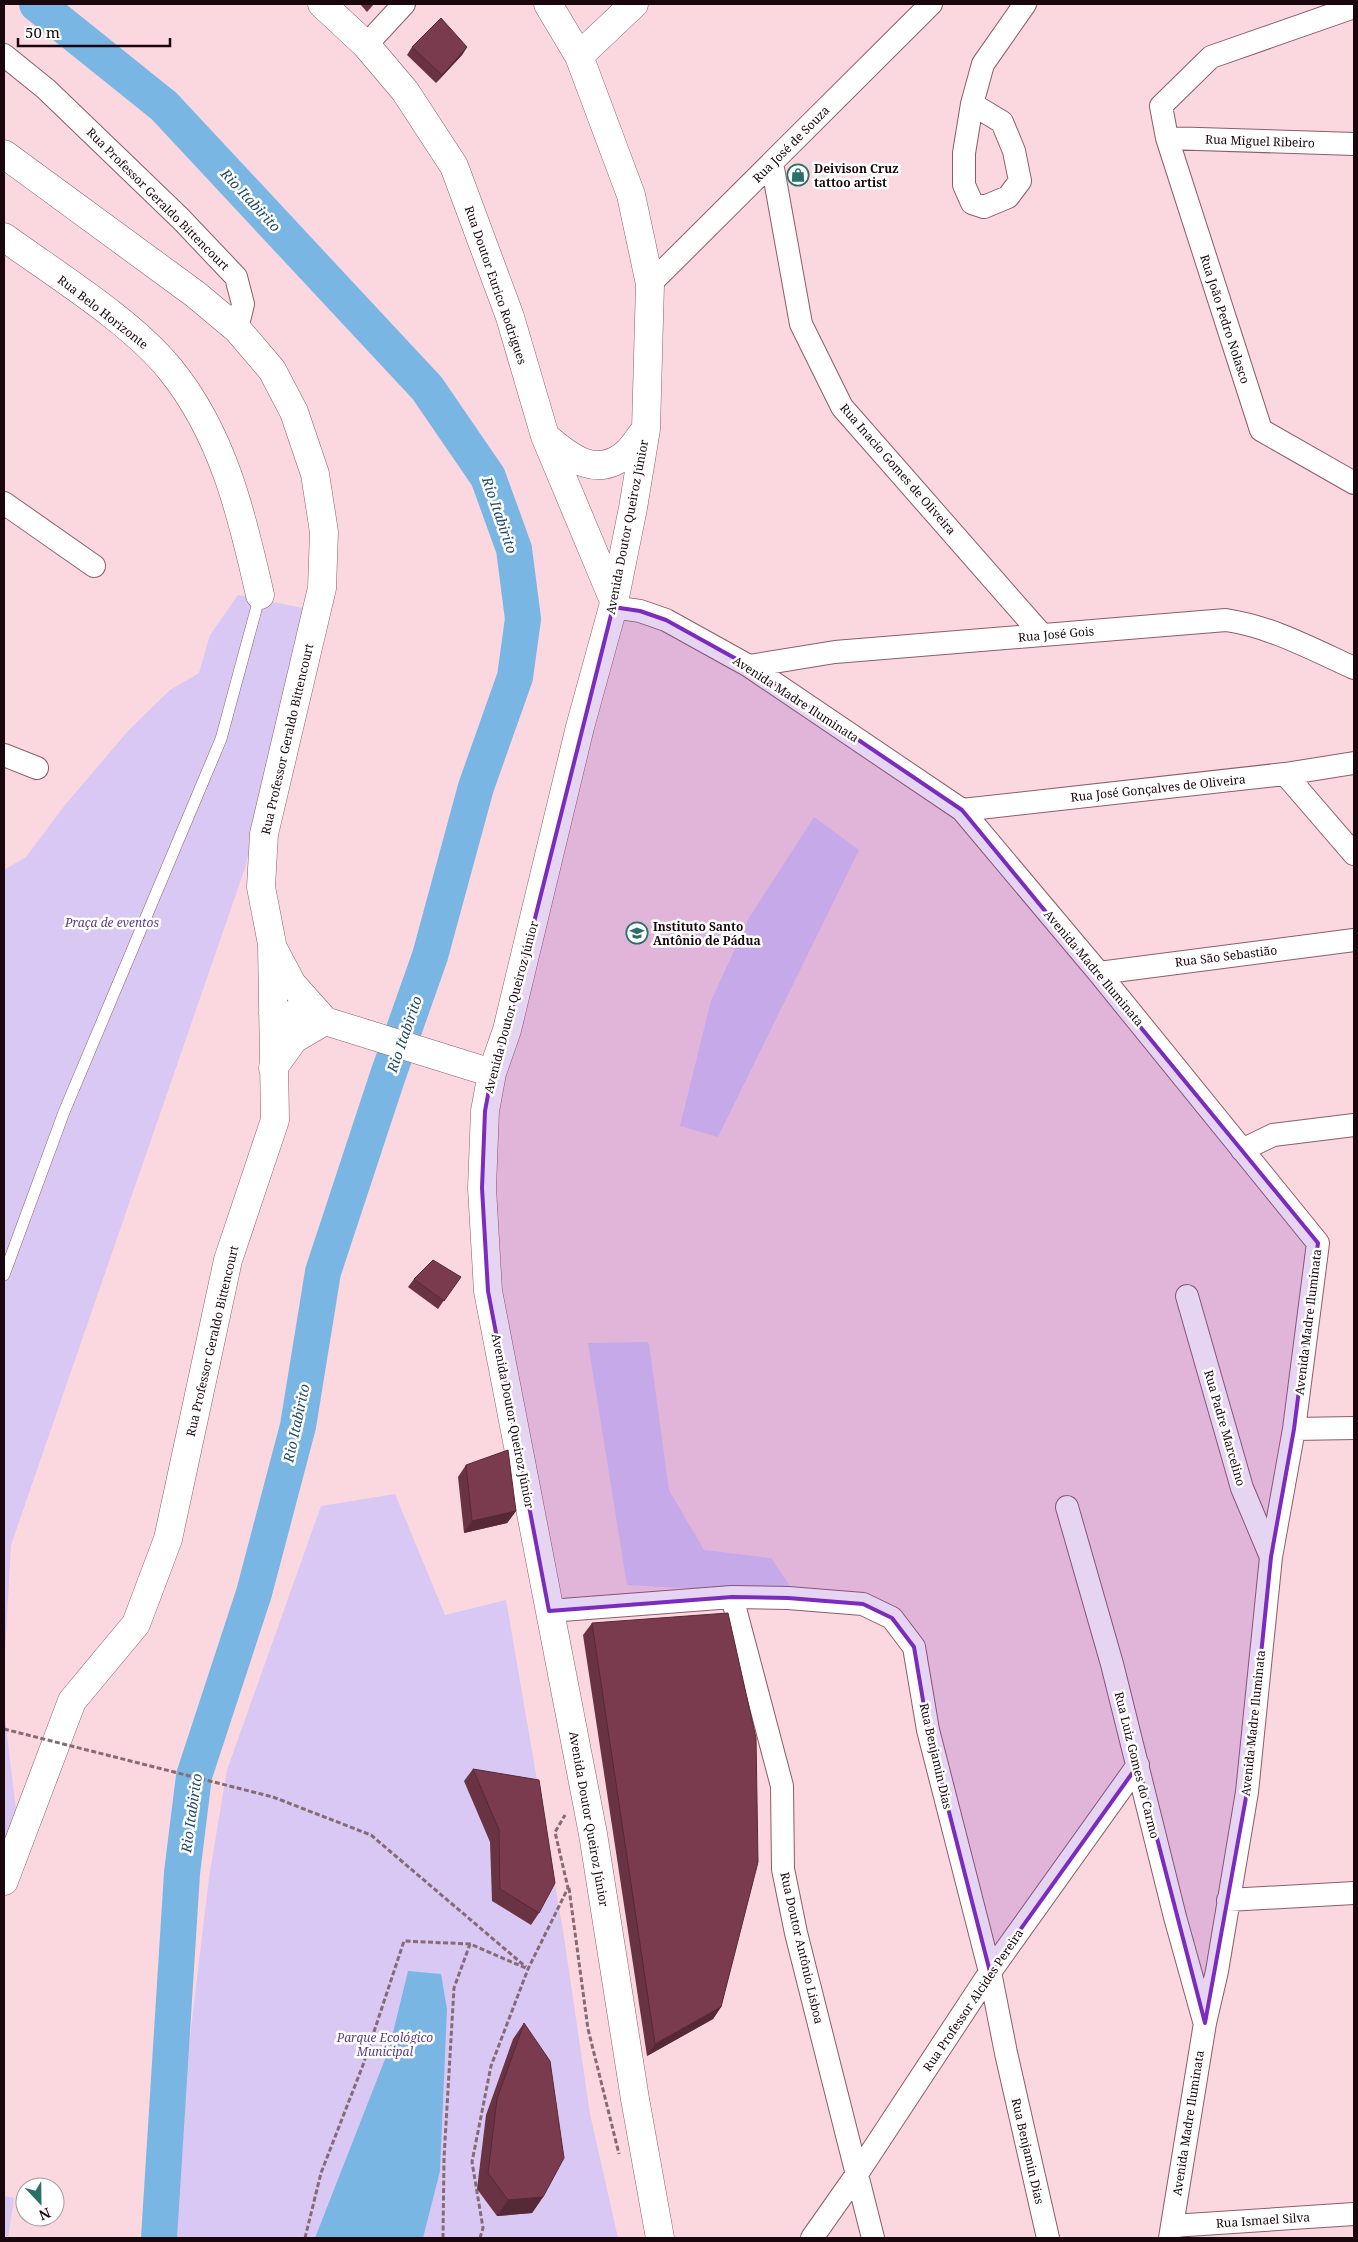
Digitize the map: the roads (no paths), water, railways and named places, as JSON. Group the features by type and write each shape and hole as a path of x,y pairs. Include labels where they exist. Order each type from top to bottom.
{"main road":[{"name":"Rua Doutor Eurico Rodrigues","path":"322,4 366,45 405,90 454,166 510,317 545,436 614,604"},
{"name":"Avenida Doutor Queiroz Júnior","path":"548,4 580,56 631,195 650,284 646,429 614,604 580,727 507,1030 492,1073 485,1111 482,1188 488,1291 594,1834 634,2090 660,2238"},
{"path":"580,56 634,4"},
{"path":"4,154 195,294 237,329"},
{"name":"Rua Belo Horizonte","path":"4,237 113,316 150,349 174,375 202,417 228,474 245,525 260,595"},
{"name":"Rua Professor Geraldo Bittencourt","path":"4,1881 72,1701 136,1624 168,1539 228,1260 274,1120 272,944 261,887 264,834 322,588 324,532 315,474 294,412 272,370 237,329"},
{"path":"545,436 564,453 579,462 597,466 614,461 629,451 646,429"},
{"path":"272,944 292,984 333,1023"},
{"path":"273,1012 333,1023 492,1073"},
{"path":"274,1068 294,1039 333,1023"}],"street":[{"path":"366,45 404,4"},
{"name":"Rua José de Souza","path":"650,284 931,4"},
{"path":"972,104 983,64 1025,4"},
{"name":"Rua João Pedro Nolasco","path":"1354,7 1211,57 1161,106 1167,138 1260,430 1354,483"},
{"name":"Rua Professor Geraldo Bittencourt","path":"4,55 46,89 180,219 236,277 243,304 237,329"},
{"name":"Rua Miguel Ribeiro","path":"1167,138 1354,144"},
{"name":"Rua Inacio Gomes de Oliveira","path":"772,163 801,324 842,407 1042,634"},
{"path":"4,503 94,566"},
{"name":"Avenida Madre Iluminata","path":"614,604 666,620 749,666 962,810 1099,973 1318,1243 1294,1429 1271,1557 1247,1792 1217,1971 1204,2023 1171,2232"},
{"name":"Rua José Gois","path":"749,666 835,652 1226,620 1249,623 1272,631 1354,668"},
{"path":"4,755 37,768"},
{"name":"Rua José Gonçalves de Oliveira","path":"962,810 1285,774 1354,762"},
{"path":"1285,774 1354,854"},
{"name":"Rua São Sebastião","path":"1099,973 1354,940"},
{"path":"1242,1150 1273,1135 1354,1125"},
{"name":"Rua Padre Marcelino","path":"1187,1296 1242,1488 1271,1557"},
{"path":"1294,1429 1354,1428"},
{"name":"Rua Luiz Gomes do Carmo","path":"1067,1507 1138,1765 1175,1917 1204,2023"},
{"name":"Rua Benjamin Dias","path":"549,1611 732,1597 788,1598 863,1604 892,1618 914,1647 928,1730 990,1972 1006,2054 1048,2238"},
{"name":"Rua Doutor Antônio Lisboa","path":"732,1597 782,1786 783,1868 796,1933 873,2238"},
{"name":"Rua Professor Alcides Pereira","path":"812,2238 857,2174 990,1972 1138,1765"},
{"path":"1228,1900 1354,1892"},
{"name":"Rua Ismael Silva","path":"1171,2232 1354,2214"}],"lane":[{"path":"4,1275 64,1112 222,739 260,595"}],"water":[{"path":"408,1971 441,1974 447,2009 440,2171 423,2238 315,2238 389,2049"}],"waterway":[{"name":"Rio Itabirito","path":"37,4 164,106 427,388 488,477 514,549 523,619 515,677 476,787 430,956 388,1075 323,1272 298,1426 254,1593 194,1776 182,1873 159,2238"}],"place":[{"name":"Deivison Cruz tattoo artist","path":"798,175"},
{"name":"Instituto Santo Antônio de Pádua","path":"637,933"}],"park label":[{"name":"Praça de eventos","path":"112,922"},
{"name":"Parque Ecológico Municipal","path":"385,2044"}]}
